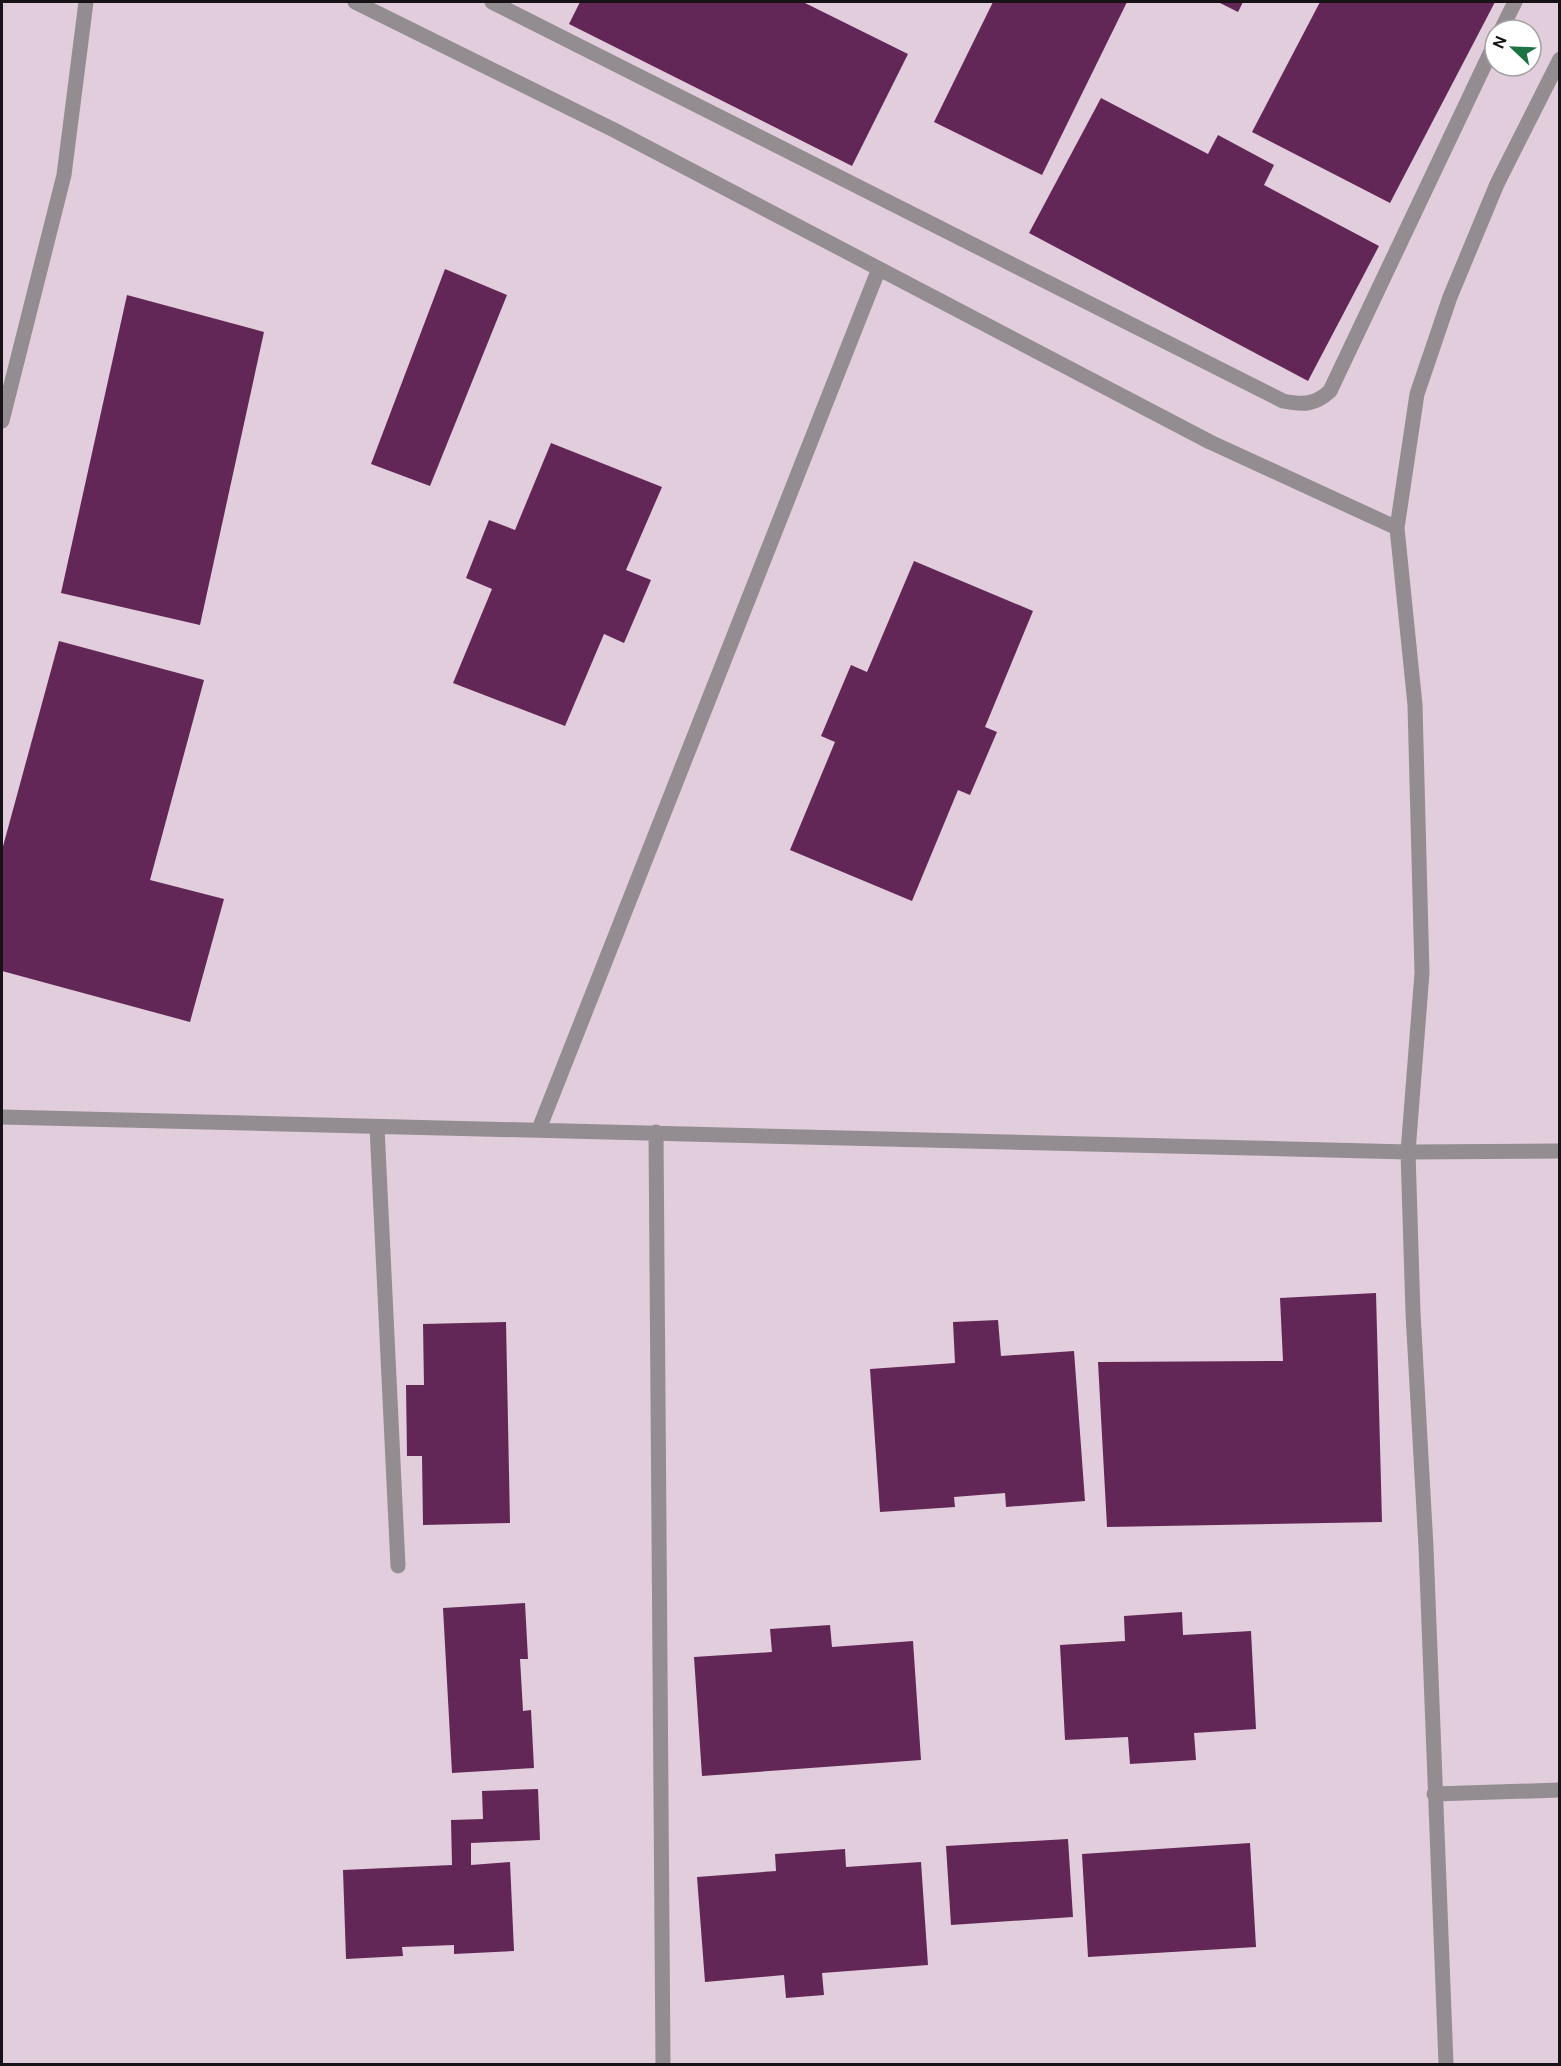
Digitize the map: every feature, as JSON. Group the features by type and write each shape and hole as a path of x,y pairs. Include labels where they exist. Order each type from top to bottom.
{"street":[{"path":"2,421 64,175 86,2"},
{"path":"355,2 614,130 878,271 1210,442 1397,528"},
{"path":"492,2 1283,401 1304,405 1320,400 1330,391 1483,69"},
{"path":"1507,18 1515,2"},
{"path":"1446,2064 1408,1152 1422,973 1415,705 1397,528 1417,394 1450,297 1497,183 1560,59"},
{"path":"539,1129 878,271"},
{"path":"2,1117 1408,1152 1560,1151"},
{"path":"377,1127 398,1566"},
{"path":"656,1132 663,2064"},
{"path":"1434,1794 1560,1790"}],"shaded area":[{"path":"2,2 1559,2 1559,2064 2,2064"}],"building":[{"path":"580,2 803,2 908,54 852,166 569,24"},
{"path":"993,2 1127,2 1042,175 934,122"},
{"path":"1218,2 1243,2 1238,12"},
{"path":"1320,2 1495,2 1487,18 1483,18 1483,25 1390,203 1252,132"},
{"path":"1101,98 1208,154 1218,135 1274,165 1264,185 1379,246 1308,381 1029,233"},
{"path":"445,269 507,295 430,486 371,464"},
{"path":"127,295 264,332 200,625 61,593"},
{"path":"551,443 662,487 626,570 651,580 624,643 604,634 565,726 453,683 492,589 466,578 489,520 515,530"},
{"path":"914,561 1033,611 985,727 997,732 970,795 958,790 912,901 790,850 835,742 821,736 851,665 867,672"},
{"path":"59,641 204,680 150,880 224,899 190,1022 2,971 2,850"},
{"path":"1376,1293 1382,1522 1107,1527 1098,1362 1283,1361 1280,1298"},
{"path":"998,1320 1001,1356 1074,1351 1085,1501 1006,1507 1005,1493 954,1497 955,1507 880,1512 870,1369 955,1363 953,1322"},
{"path":"506,1322 510,1523 423,1525 422,1456 407,1456 406,1385 424,1385 423,1324"},
{"path":"525,1603 528,1659 520,1659 523,1711 531,1710 534,1768 452,1773 443,1608"},
{"path":"1182,1612 1183,1635 1251,1631 1256,1729 1194,1733 1196,1760 1130,1764 1128,1737 1065,1740 1060,1645 1125,1641 1124,1616"},
{"path":"830,1625 832,1647 913,1641 921,1760 702,1776 694,1657 772,1652 770,1629"},
{"path":"538,1789 540,1840 471,1843 471,1865 510,1862 514,1951 454,1954 454,1945 402,1947 403,1956 346,1959 343,1870 452,1865 451,1820 483,1819 482,1791"},
{"path":"1068,1839 1073,1917 951,1925 946,1846"},
{"path":"1250,1843 1256,1947 1088,1957 1082,1854"},
{"path":"845,1849 846,1867 921,1862 928,1965 822,1973 824,1995 786,1998 784,1975 705,1982 697,1877 776,1871 775,1854"}]}
